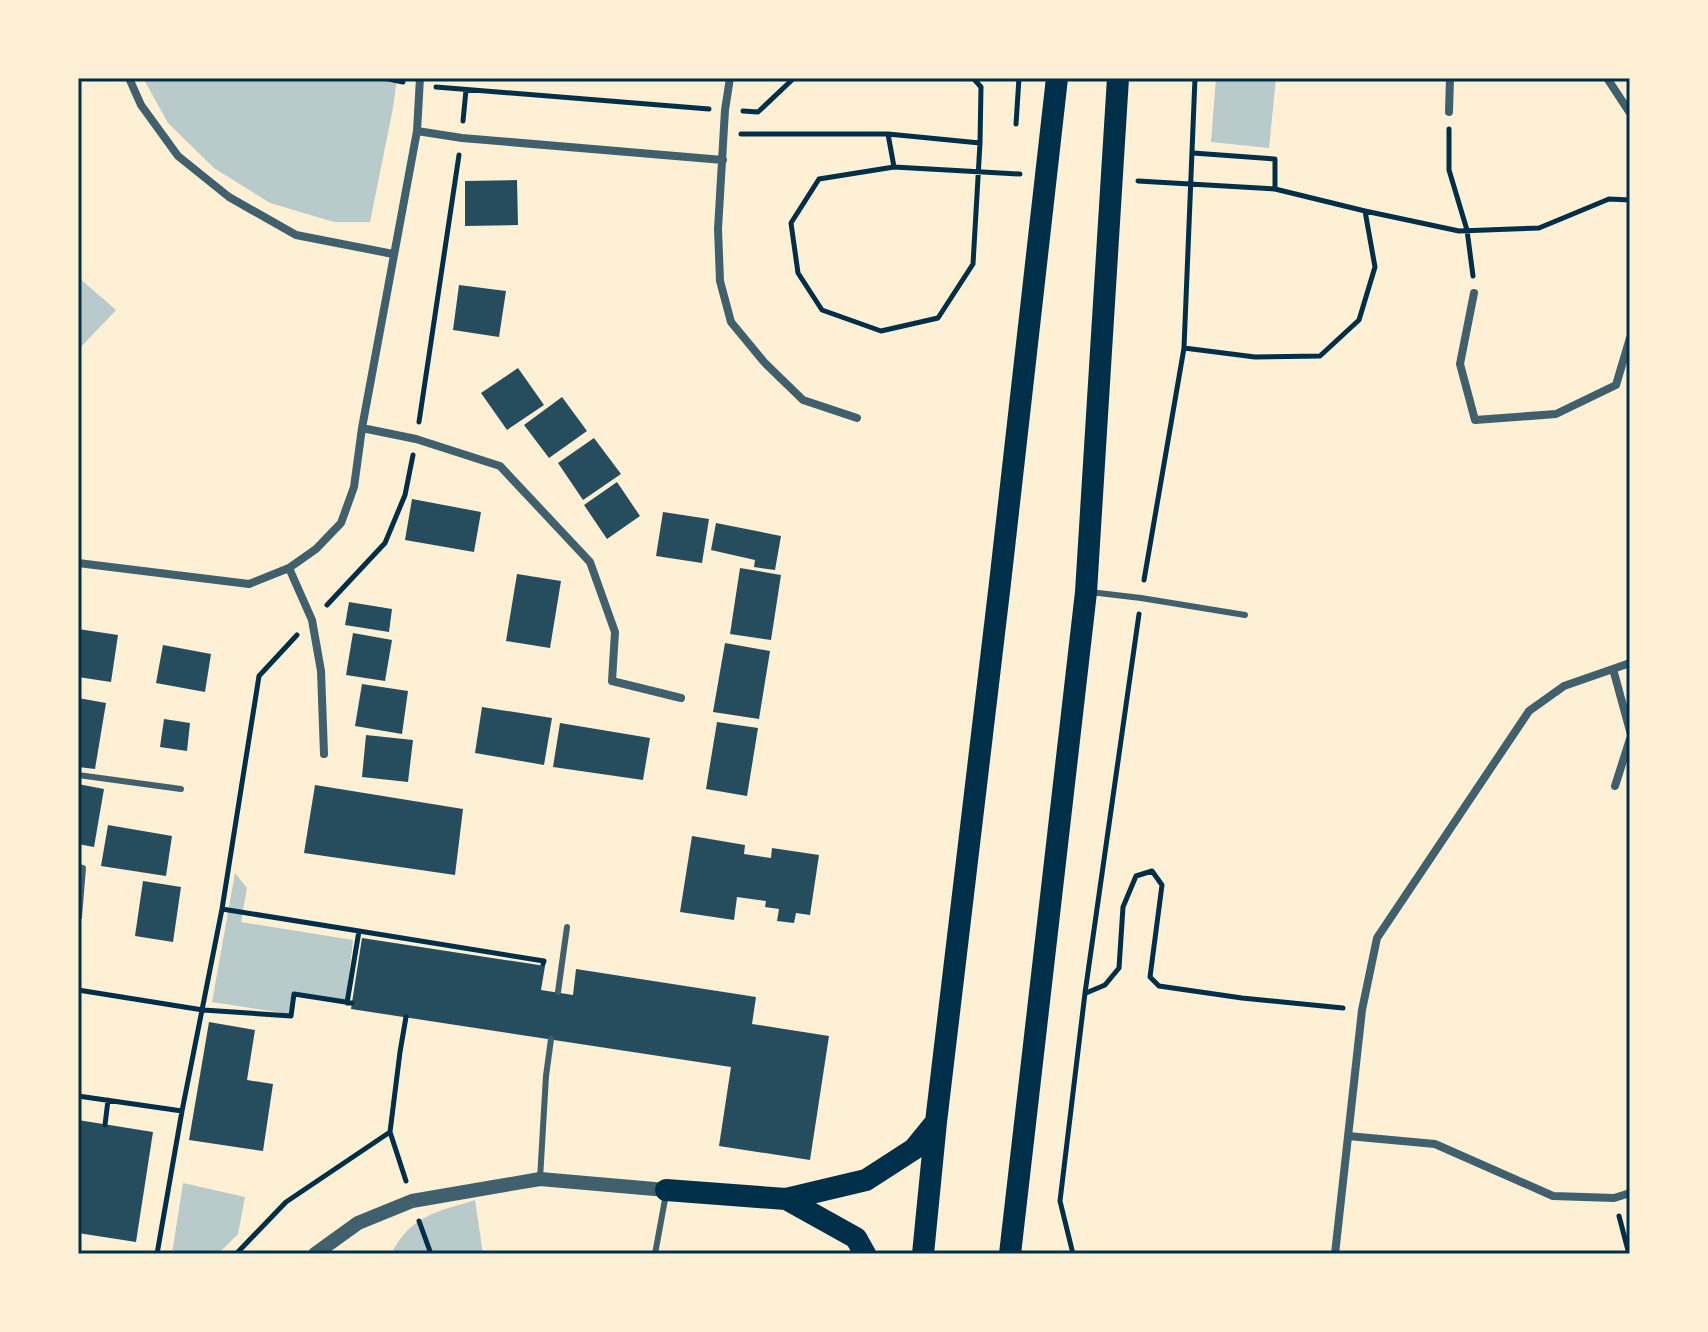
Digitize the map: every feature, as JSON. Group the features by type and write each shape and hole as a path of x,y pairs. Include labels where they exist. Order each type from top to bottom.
{"highway":[{"path":"923,1254 1057,78"},
{"path":"1010,1254 1086,592 1118,78"},
{"path":"666,1190 786,1199 866,1180 914,1149 936,1122"},
{"path":"786,1199 856,1238 865,1254"}],"street":[{"path":"129,78 141,105 178,156 229,197 296,235 393,254"},
{"path":"730,78 725,110 718,229 720,281 731,322 764,362 803,400 857,418"},
{"path":"1449,112 1450,78"},
{"path":"1607,78 1630,113"},
{"path":"78,563 249,584 289,568 316,549 341,523 354,487 362,428 417,131 420,82"},
{"path":"417,131 462,138 723,160"},
{"path":"1474,293 1460,364 1475,420 1556,414 1616,385 1630,338"},
{"path":"362,428 416,439 500,466 590,562 615,632 612,681 681,698"},
{"path":"289,568 312,620 321,671 324,754"},
{"path":"1335,1254 1362,1010 1377,938 1529,711 1564,686 1630,663"},
{"path":"1613,669 1630,731"},
{"path":"1615,786 1630,739"},
{"path":"1348,1136 1435,1144 1553,1196 1614,1198 1630,1193"},
{"path":"315,1254 358,1223 412,1201 540,1179 666,1190"}],"lane":[{"path":"1086,592 1245,615"},
{"path":"78,775 181,789"},
{"path":"78,867 83,868 79,917"},
{"path":"558,992 567,927"},
{"path":"540,1179 551,1039"},
{"path":"655,1254 666,1190"}],"path":[{"path":"420,82 758,112 794,78"},
{"path":"973,78 981,87 980,143 973,264 938,318 881,331 822,310 798,273 791,223 819,179 894,167 1021,174"},
{"path":"1016,124 1019,78"},
{"path":"1073,1254 1060,1201 1085,993 1141,598 1184,348 1195,78"},
{"path":"1449,112 1449,170 1467,230 1474,293"},
{"path":"724,135 888,134 980,143"},
{"path":"888,134 894,167"},
{"path":"1193,153 1275,159 1275,189"},
{"path":"1132,181 1275,189 1459,231 1539,228 1609,199 1630,200"},
{"path":"1184,348 1255,357 1320,356 1359,320 1375,267 1365,211"},
{"path":"1085,993 1105,985 1119,968 1123,907 1136,876 1152,871 1162,885 1150,977 1159,986 1362,1010"},
{"path":"222,909 544,961 543,965"},
{"path":"78,990 203,1010 291,1016 294,994 350,1003 359,931"},
{"path":"236,1254 286,1202 390,1132 406,1017"},
{"path":"78,1096 182,1111"},
{"path":"105,1125 108,1100"},
{"path":"1614,1198 1629,1254"}],"shaded area":[{"path":"143,78 397,78 370,222 334,222 270,203 214,168 168,123"},
{"path":"1216,78 1276,78 1269,148 1211,142"},
{"path":"78,277 116,310 78,350"},
{"path":"235,873 247,888 241,922 353,940 346,1001 293,992 289,1014 212,1002"},
{"path":"183,1183 245,1197 238,1234 218,1254 172,1254"},
{"path":"475,1200 483,1254 391,1254 416,1223 437,1212"}],"building":[{"path":"517,180 518,225 465,226 465,181"},
{"path":"459,285 506,291 499,337 453,330"},
{"path":"518,368 544,405 507,430 481,393"},
{"path":"562,397 587,431 549,458 524,425"},
{"path":"594,438 621,474 583,500 558,463"},
{"path":"617,482 640,516 607,539 584,505"},
{"path":"412,499 481,512 474,552 405,540"},
{"path":"663,512 709,519 702,563 656,556"},
{"path":"716,523 781,536 775,570 754,567 755,560 711,550"},
{"path":"740,568 781,575 771,640 730,634"},
{"path":"517,574 561,581 550,648 506,641"},
{"path":"349,602 392,609 389,632 345,625"},
{"path":"78,629 118,635 111,682 78,677"},
{"path":"353,633 392,640 385,681 346,675"},
{"path":"725,643 770,651 759,719 713,712"},
{"path":"163,645 211,654 205,692 156,683"},
{"path":"362,684 408,691 402,734 355,726"},
{"path":"78,698 106,703 95,769 78,767"},
{"path":"482,707 552,718 544,765 475,753"},
{"path":"164,719 190,723 187,751 160,747"},
{"path":"717,722 758,728 747,796 706,789"},
{"path":"560,723 650,738 643,780 553,767"},
{"path":"366,735 413,740 408,782 362,777"},
{"path":"78,784 104,789 94,847 78,844"},
{"path":"315,785 463,809 455,875 304,853"},
{"path":"108,825 172,836 166,876 101,866"},
{"path":"692,836 745,845 744,854 771,858 772,848 819,855 810,915 796,913 794,923 777,921 779,909 765,907 766,901 737,897 734,920 680,912"},
{"path":"143,881 181,887 173,942 135,936"},
{"path":"362,938 545,966 541,990 573,995 576,969 756,997 752,1024 829,1036 810,1160 719,1146 731,1067 351,1009"},
{"path":"209,1022 255,1030 247,1080 273,1084 263,1151 189,1140"},
{"path":"78,1120 153,1132 136,1242 78,1233"}]}
